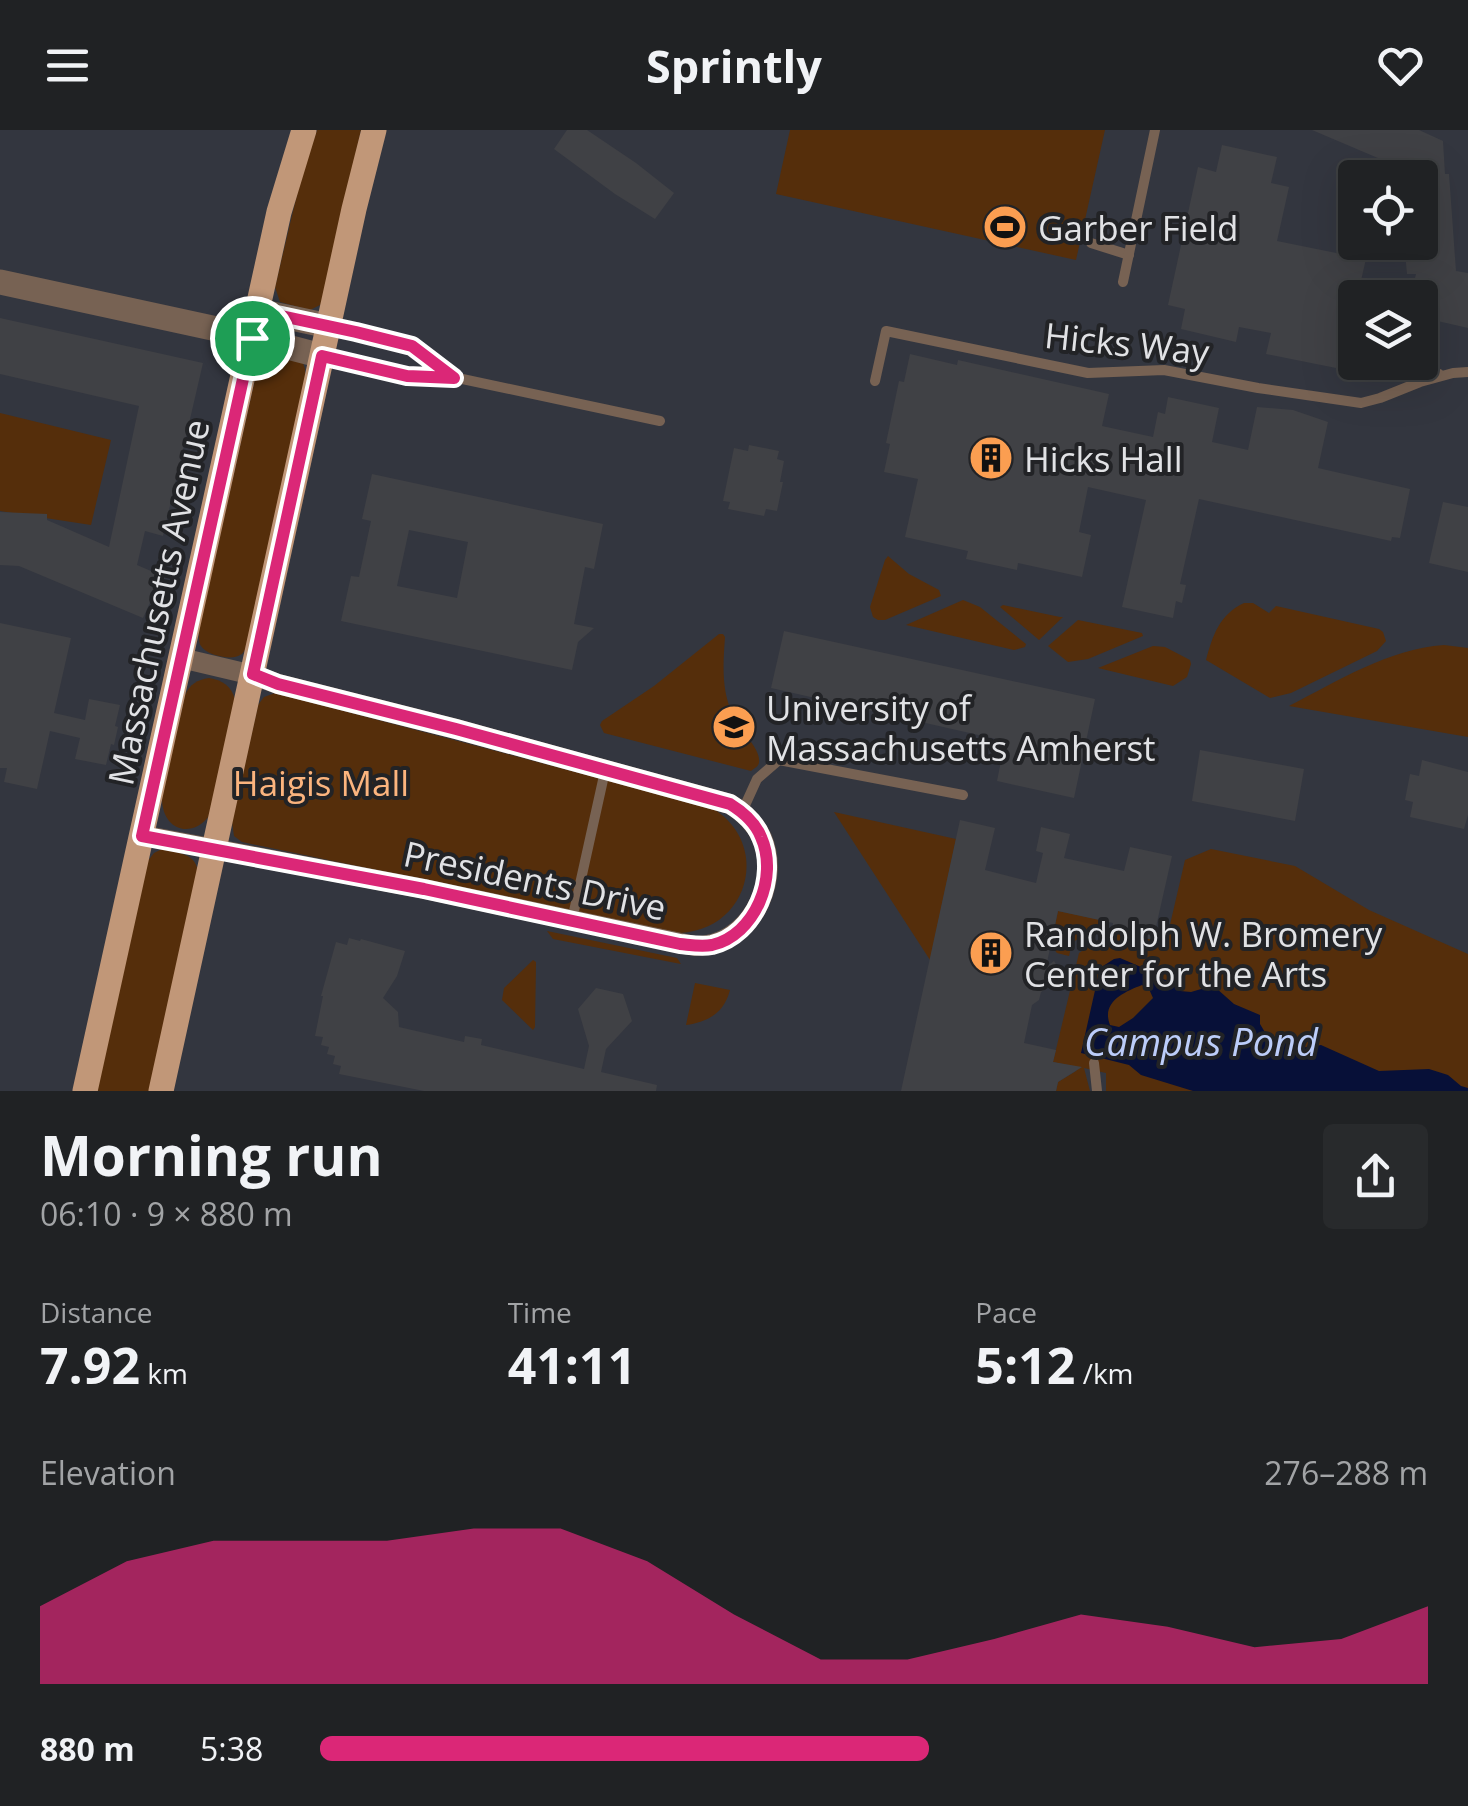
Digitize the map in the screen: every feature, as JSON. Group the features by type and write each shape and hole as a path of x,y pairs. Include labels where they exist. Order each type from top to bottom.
{"main road":[{"name":"Massachusetts Avenue","path":"85,1091 283,196 304,130"},
{"path":"161,1091 374,130"}],"street":[{"path":"0,282 322,356"},
{"path":"258,311 329,326"},
{"path":"181,658 714,798 742,812"},
{"name":"Presidents Drive","path":"142,836 708,946 733,935 752,918 766,881 767,859 762,838 742,812"}],"lane":[{"path":"1124,282 1155,130"},
{"path":"1091,243 1129,255"},
{"path":"329,326 412,346 454,378"},
{"name":"Hicks Way","path":"876,381 886,332 1088,373 1164,370 1361,403 1420,382 1468,372"},
{"path":"322,356 407,376 454,378 660,421"},
{"path":"1438,373 1446,375"},
{"path":"742,812 757,780 779,760 963,795"},
{"path":"572,920 606,770"},
{"path":"1094,1063 1097,1091"}],"shaded area":[{"name":"University of Massachusetts Amherst","path":"0,130 1468,130 1468,1091 0,1091"}],"green space":[{"path":"317,130 361,130 322,304 310,310 280,302 275,287 301,178"},
{"name":"Garber Field","path":"790,130 1105,130 1076,260 776,194"},
{"path":"273,355 303,363 305,383 246,648 236,657 225,657 204,649 199,643 199,630 258,366"},
{"path":"0,413 111,440 91,525 0,511"},
{"path":"888,556 909,574 939,590 941,596 885,620 873,617 870,607"},
{"path":"963,600 980,607 1025,647 1014,650 906,625"},
{"path":"1244,603 1253,603 1269,613 1276,606 1379,629 1386,641 1377,651 1291,693 1270,698 1206,660 1223,620"},
{"path":"1000,607 1063,617 1039,640"},
{"path":"1078,620 1143,636 1088,659 1068,662 1048,646"},
{"path":"719,634 725,637 727,698 734,717 758,754 756,767 751,771 604,733 602,721"},
{"path":"1444,645 1468,648 1468,737 1289,706 1383,659"},
{"path":"1153,646 1165,647 1190,660 1187,677 1173,686 1098,668"},
{"path":"209,678 226,684 235,700 210,815 194,827 179,828 167,818 162,798 185,695 194,683"},
{"name":"Haigis Mall","path":"275,693 712,808 731,824 742,842 744,883 736,902 723,917 704,928 680,933 242,842 234,836 232,822 258,705 264,697"},
{"path":"834,812 956,839 930,960"},
{"path":"162,849 190,857 198,872 149,1091 97,1091 147,862"},
{"path":"1211,849 1295,866 1369,910 1468,954 1468,1091 1106,1091 1106,1073 1084,1068 1090,1091 1056,1091 1058,1082 1078,1067 1053,1062 1079,953 1112,931 1124,934 1124,938 1129,935 1166,942 1185,860"},
{"path":"1058,911 1101,920 1072,943 1069,956 1052,947 1047,949 1040,938 1052,940"},
{"path":"547,931 677,958 681,964 553,939"},
{"path":"533,960 533,1030 502,1000 504,988"},
{"path":"695,983 730,990 724,1005 714,1015 686,1025"}],"water":[{"name":"Campus Pond","path":"1114,959 1155,973 1180,991 1216,988 1234,1004 1260,1015 1266,1034 1301,1048 1321,1045 1379,1071 1429,1069 1448,1075 1468,1091 1193,1091 1141,1075 1129,1065 1081,1053 1100,968","holes":["1142,985 1153,998 1133,1018 1119,1027 1110,1025 1109,1010 1116,999"]}],"building":[{"path":"567,130 587,130 674,193 655,219 554,149"},
{"path":"1312,130 1419,130 1443,141 1456,271 1468,273 1468,328 1438,321 1438,280 1414,280 1416,274 1407,274 1406,260 1438,260 1438,160 1383,160"},
{"path":"1222,145 1277,157 1271,183 1289,187 1277,241 1338,253 1338,260 1366,260 1361,280 1338,280 1338,368 1266,354 1271,333 1239,327 1236,342 1181,329 1185,309 1168,305 1198,167 1216,172"},
{"path":"0,318 203,363 163,536 145,531 137,565 165,577 143,618 19,566 0,565 0,512 47,514 47,520 109,547 139,406 0,374"},
{"path":"910,354 957,365 958,360 1109,394 1102,426 1153,437 1158,412 1165,414 1168,397 1219,408 1212,442 1248,450 1257,407 1293,410 1328,422 1318,468 1410,489 1400,538 1392,537 1391,541 1199,499 1180,584 1186,585 1182,603 1176,601 1173,618 1122,607 1146,500 1088,487 1079,532 1091,535 1082,577 1018,563 1017,570 966,559 968,551 905,537 918,479 884,472 899,381 904,382"},
{"path":"749,445 779,451 777,459 784,461 777,511 766,509 764,516 728,509 730,502 723,501 734,448 748,451"},
{"path":"372,474 603,524 594,569 585,567 574,624 594,628 578,642 572,670 341,621 351,576 359,577 371,521 362,519","holes":["409,530 468,542 457,598 397,586"]},
{"path":"1443,502 1468,507 1468,572 1429,563"},
{"path":"0,623 71,638 54,713 85,720 89,699 120,705 114,745 111,744 106,765 75,759 80,738 50,731 37,789 4,782 7,768 0,768"},
{"path":"784,631 1095,699 1074,798 997,781 1005,741 771,688"},
{"path":"1200,750 1304,769 1295,821 1192,801"},
{"path":"1422,760 1468,772 1468,815 1464,829 1410,817 1413,802 1405,800 1410,774 1419,776"},
{"name":"Randolph W. Bromery Center for the Arts","path":"960,820 995,828 985,870 1036,883 1043,853 1036,851 1041,827 1070,834 1064,858 1124,871 1130,847 1172,856 1153,940 1112,931 1113,923 1058,911 1046,967 1054,961 1064,977 1041,992 1032,1005 1024,1043 1056,1050 1053,1062 1082,1067 1058,1082 1056,1091 901,1091"},
{"path":"349,938 405,951 397,976 383,998 398,1012 399,1027 464,1042 465,1036 482,1039 481,1045 584,1069 589,1046 578,1009 596,988 623,994 632,1021 606,1049 601,1072 657,1085 656,1091 424,1091 339,1074 341,1066 333,1064 335,1056 327,1054 329,1047 321,1045 323,1037 315,1036 336,942 347,945"}],"place":[{"name":"Garber Field","path":"1005,227"},
{"name":"Hicks Hall","path":"991,458"},
{"name":"University of Massachusetts Amherst","path":"734,727"},
{"name":"Randolph W. Bromery Center for the Arts","path":"991,953"}],"route":[{"path":"258,311 412,346 454,378 407,376 322,356 253,674 278,684 730,804 753,824 762,838 767,859 766,881 757,909 733,935 708,946 680,944 424,889 142,836 252,338 258,311"}]}
